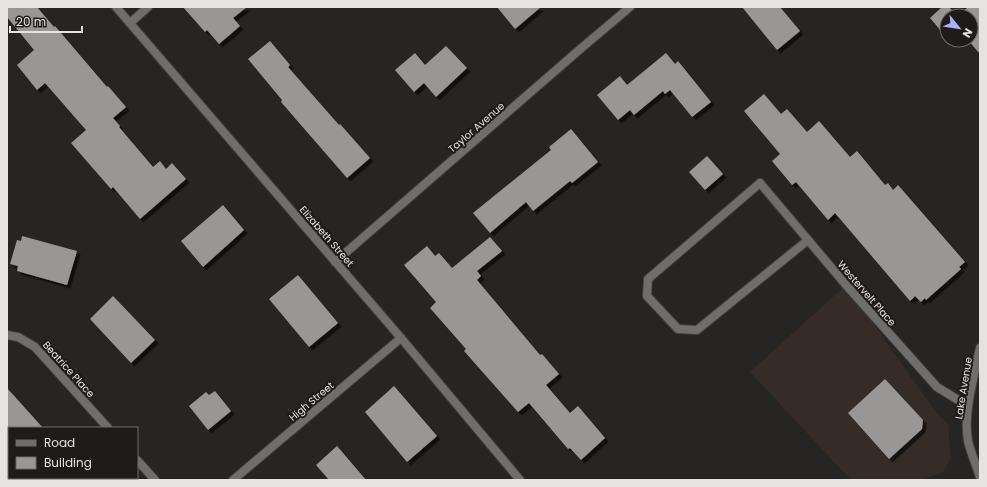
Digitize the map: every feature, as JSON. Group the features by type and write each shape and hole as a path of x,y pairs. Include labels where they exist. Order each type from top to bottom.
{"street":[{"name":"Elizabeth Street","path":"116,7 401,338 520,480"},
{"path":"130,23 148,7"},
{"name":"Taylor Avenue","path":"335,262 630,7"},
{"name":"Westervelt Place","path":"808,240 697,330 678,329 648,296 648,279 760,183 846,285 937,387 968,406"},
{"name":"Beatrice Place","path":"7,335 18,337 35,347 107,427"},
{"name":"High Street","path":"233,480 401,338"},
{"name":"Lake Avenue","path":"980,348 968,406 967,428 968,442 980,477"},
{"path":"138,461 155,480"}],"shaded area":[{"path":"846,285 938,415 948,424 951,459 943,472 922,480 851,480 750,372"}],"building":[{"path":"7,7 37,7 126,107 113,118 153,167 160,161 166,169 172,163 186,179 140,219 113,187 111,189 71,143 86,130 45,83 37,90 17,65 34,50 7,17"},
{"path":"183,7 247,7 233,18 240,26 219,44 207,30 205,32"},
{"path":"497,7 541,7 515,29"},
{"path":"742,7 780,7 800,31 777,50"},
{"path":"980,7 980,54 975,48 979,48 979,8 967,8"},
{"path":"939,10 939,28 930,18"},
{"path":"270,41 290,65 288,67 370,158 347,178 281,102 282,100 248,59"},
{"path":"446,46 467,68 436,97 424,83 414,92 395,70 415,53 425,65"},
{"path":"666,53 675,64 678,61 711,102 692,117 670,90 665,94 663,91 634,115 630,110 618,120 597,95 620,76 627,85"},
{"path":"764,94 781,114 787,109 807,132 819,121 850,157 857,151 885,185 888,183 893,190 898,185 965,262 959,267 961,269 926,300 925,298 921,302 915,296 910,301 835,213 828,220 796,182 792,185 772,161 780,154 744,111"},
{"path":"571,129 598,162 572,183 570,181 533,211 526,202 490,233 473,213 551,150 549,147"},
{"path":"707,156 723,174 705,190 689,172"},
{"path":"223,205 244,230 203,267 181,241"},
{"path":"22,236 77,251 67,285 17,271 18,266 10,264 17,240 21,241"},
{"path":"490,237 502,251 477,271 481,276 477,280 540,355 542,354 559,374 546,385 570,413 578,406 605,438 581,460 570,448 568,449 529,403 518,412 464,351 466,349 430,308 436,302 404,265 427,246 435,256 439,253 452,268"},
{"path":"298,275 338,323 309,347 269,299"},
{"path":"113,296 155,340 131,363 90,319"},
{"path":"885,379 923,420 922,429 889,459 848,413"},
{"path":"394,386 437,436 407,462 365,412"},
{"path":"7,388 42,427 7,428"},
{"path":"215,391 231,411 208,430 189,406 206,392 209,395"},
{"path":"337,446 366,480 329,480 316,465"}]}
